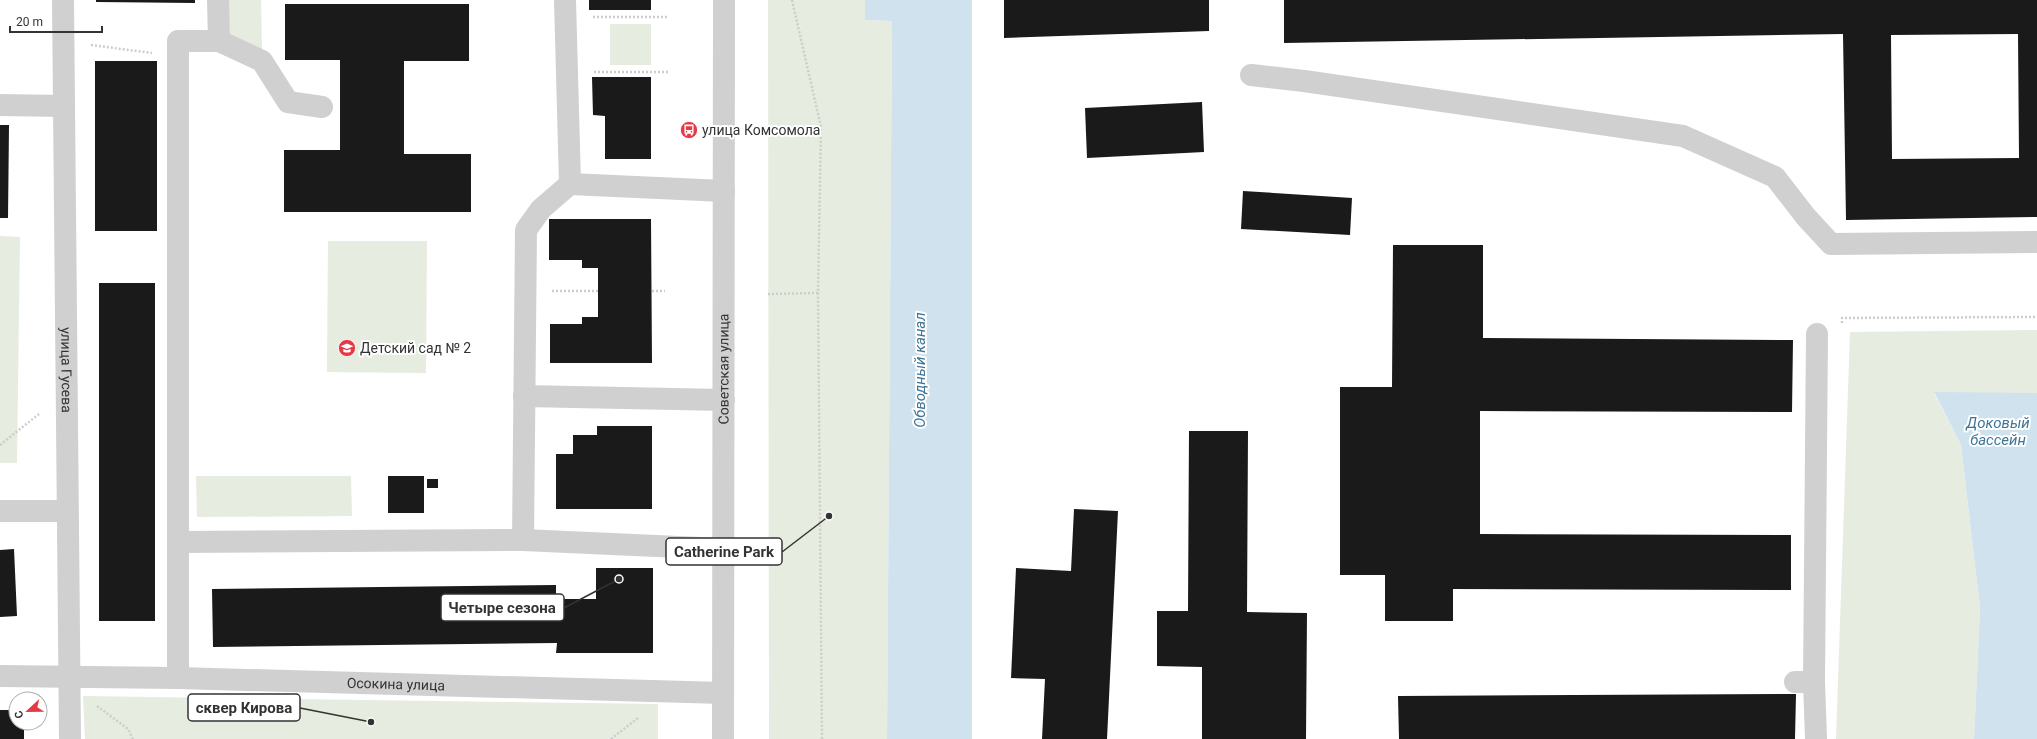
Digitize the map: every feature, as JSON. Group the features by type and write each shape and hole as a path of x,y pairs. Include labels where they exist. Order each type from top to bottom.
{"street":[{"name":"улица Гусева","path":"63,0 70,739"},
{"path":"218,0 219,41"},
{"name":"Советская улица","path":"723,739 724,0"},
{"path":"565,8 570,184"},
{"path":"178,678 178,41 219,41 262,61 288,102 322,107"},
{"path":"1251,75 1312,82 1683,136 1775,177 1806,217 1831,244 2037,242"},
{"path":"0,105 64,106"},
{"path":"523,540 526,230 541,209 570,184 724,191"},
{"path":"1816,739 1805,682 1817,334"},
{"path":"524,396 724,400"},
{"path":"0,511 68,512"},
{"path":"179,542 523,540 723,548"},
{"name":"Осокина улица","path":"0,676 178,678 723,693"}],"path":[{"path":"792,0 821,126 818,293 822,739"},
{"path":"565,8 668,17"},
{"path":"83,44 178,56"},
{"path":"567,72 668,72"},
{"path":"526,291 598,291"},
{"path":"652,291 665,291"},
{"path":"768,294 818,293"},
{"path":"1842,318 2037,317"},
{"path":"0,445 66,393"},
{"path":"99,708 128,729 133,739"},
{"path":"611,739 641,717"}],"shaded area":[{"path":"226,0 261,0 262,52 227,35"},
{"path":"768,0 865,0 865,20 892,21 887,739 769,739"},
{"path":"610,24 651,24 651,65 610,65"},
{"path":"0,236 20,237 17,463 0,463"},
{"path":"328,241 427,241 426,373 327,372"},
{"path":"2037,330 2037,393 1934,393 1961,445 1980,608 1974,739 1836,739 1850,332"},
{"path":"196,476 351,476 352,516 197,517"},
{"path":"83,696 658,704 658,739 85,739"}],"water":[{"name":"Обводный канал","path":"865,0 972,0 972,739 887,739 892,21 865,20"},
{"name":"Доковый бассейн","path":"1934,392 2037,393 2037,739 1974,739 1980,608 1961,445"}],"building":[{"path":"96,0 195,0 195,3 96,2"},
{"path":"589,0 651,0 651,10 589,10"},
{"path":"1004,0 1209,0 1209,31 1004,38"},
{"path":"1284,0 2037,0 2037,217 1846,220 1843,34 1284,43","holes":["2018,34 2019,158 1892,159 1891,35"]},
{"path":"285,4 469,4 469,61 404,61 404,154 471,154 471,212 284,212 284,150 340,150 340,60 285,60"},
{"path":"95,61 157,61 157,231 95,231"},
{"path":"592,77 651,77 651,159 605,159 605,116 593,115"},
{"path":"1202,102 1204,152 1087,158 1085,108"},
{"path":"0,125 9,125 8,218 0,218"},
{"path":"1243,191 1352,198 1350,235 1241,229"},
{"path":"549,219 651,219 652,363 550,363 550,324 582,324 582,317 598,317 598,268 582,268 582,260 549,260"},
{"path":"1393,245 1483,245 1483,338 1793,340 1792,412 1480,411 1480,534 1791,535 1791,590 1453,589 1453,621 1385,621 1385,575 1340,575 1340,387 1392,387"},
{"path":"99,283 155,283 155,621 99,621"},
{"path":"597,426 652,426 652,509 556,509 556,454 573,454 573,435 597,435"},
{"path":"1189,431 1248,431 1247,612 1307,613 1306,739 1202,739 1202,667 1157,666 1157,611 1188,611"},
{"path":"388,476 424,476 424,513 388,513"},
{"path":"427,479 438,479 438,488 427,488"},
{"path":"1074,509 1118,511 1107,739 1042,739 1045,679 1011,678 1016,568 1071,571"},
{"path":"14,549 17,616 0,617 0,550"},
{"path":"596,568 653,568 653,653 556,653 557,643 213,647 212,589 556,585 556,599 596,599"},
{"path":"1796,694 1795,739 1399,739 1398,696"},
{"path":"0,710 8,710 8,731 24,731 24,739 0,739"}],"place":[{"name":"улица Комсомола","path":"689,130"},
{"name":"Детский сад № 2","path":"347,348"},
{"name":"Catherine Park","path":"829,516"},
{"name":"Четыре сезона","path":"619,579"},
{"name":"сквер Кирова","path":"371,722"}]}
